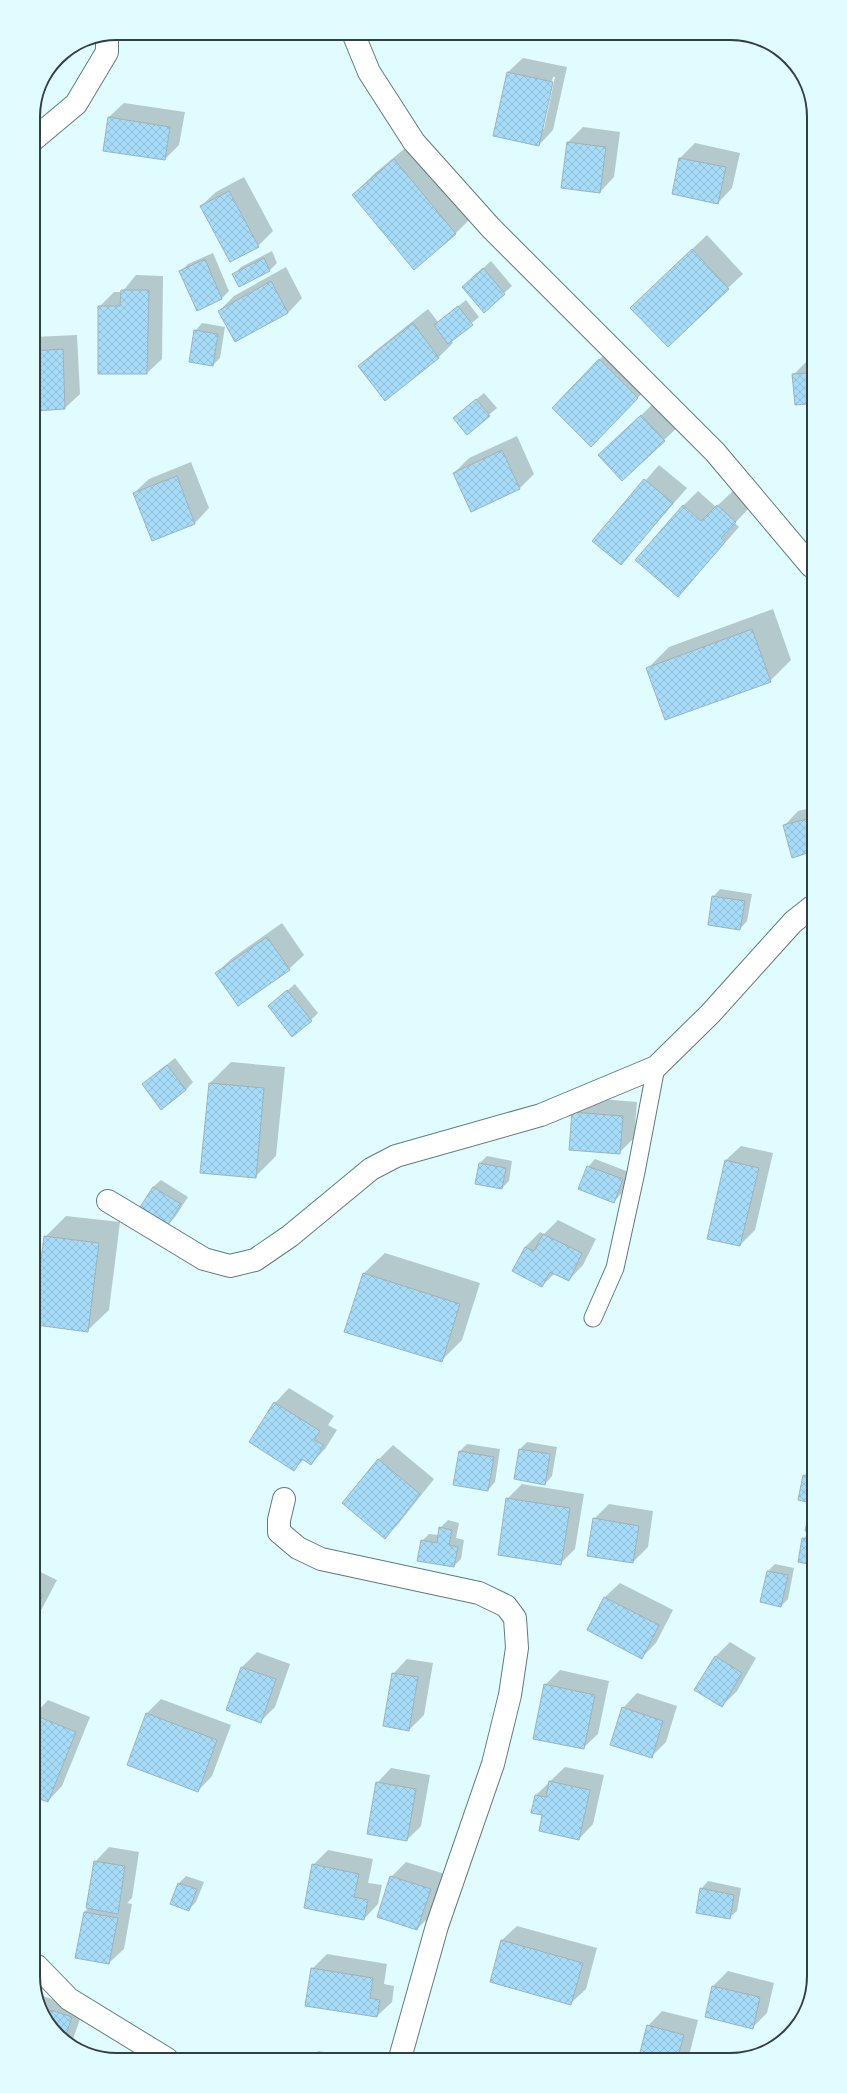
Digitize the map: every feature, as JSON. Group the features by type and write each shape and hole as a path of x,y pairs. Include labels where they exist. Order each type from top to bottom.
{"street":[{"path":"356,40 369,72 414,142 491,228 715,452 807,561"},
{"path":"40,134 76,104 107,52 106,41"},
{"path":"108,1201 204,1259 230,1266 255,1260 302,1227 371,1169 396,1156 541,1115 656,1067 710,1014 793,922 807,912"},
{"path":"284,1499 279,1520 279,1532 304,1551 321,1559 479,1593 506,1606 515,1618 517,1648 510,1695 493,1764 437,1926 401,2053"},
{"path":"40,1969 69,1999 156,2053"}],"lane":[{"path":"593,1318 615,1268 636,1172 656,1067"}],"building":[{"path":"507,72 553,82 539,146 493,136"},
{"path":"108,117 170,127 165,160 103,151"},
{"path":"567,142 606,147 600,193 561,188"},
{"path":"679,158 726,167 718,204 672,194"},
{"path":"394,159 456,234 414,270 352,195"},
{"path":"229,191 259,247 230,262 200,206"},
{"path":"692,249 729,289 668,347 630,308"},
{"path":"264,258 270,271 239,287 232,274"},
{"path":"205,259 222,299 197,311 179,271"},
{"path":"483,268 505,294 484,313 462,287"},
{"path":"271,281 288,313 235,342 218,311"},
{"path":"121,290 149,290 147,374 98,374 98,306 120,306"},
{"path":"458,306 473,325 448,344 434,325"},
{"path":"413,323 439,358 385,401 358,366"},
{"path":"194,330 218,334 213,366 189,362"},
{"path":"63,349 65,409 40,411 40,351"},
{"path":"599,359 638,398 591,447 552,408"},
{"path":"807,373 807,404 795,405 792,374"},
{"path":"476,399 490,416 467,435 453,418"},
{"path":"641,415 665,441 622,481 598,455"},
{"path":"502,450 520,489 471,512 453,473"},
{"path":"177,476 195,524 152,541 133,493"},
{"path":"644,479 673,503 621,565 592,541"},
{"path":"683,505 701,521 717,505 736,522 721,538 725,542 678,597 635,560"},
{"path":"752,629 771,682 665,720 646,668"},
{"path":"807,819 807,853 792,858 783,825"},
{"path":"712,896 745,901 740,930 708,925"},
{"path":"267,937 290,970 238,1006 215,973"},
{"path":"287,990 312,1021 292,1037 268,1006"},
{"path":"167,1065 186,1090 161,1110 142,1084"},
{"path":"209,1083 264,1088 256,1178 200,1173"},
{"path":"572,1112 623,1116 620,1154 569,1150"},
{"path":"725,1160 759,1168 740,1246 707,1239"},
{"path":"479,1163 506,1168 502,1189 475,1184"},
{"path":"587,1166 623,1179 614,1203 578,1189"},
{"path":"153,1187 181,1204 168,1225 140,1207"},
{"path":"543,1234 582,1253 569,1281 550,1272 542,1287 512,1271 525,1247 534,1251"},
{"path":"44,1236 99,1243 88,1332 40,1326 40,1268"},
{"path":"363,1273 460,1304 442,1362 344,1332"},
{"path":"274,1402 320,1431 314,1440 324,1445 311,1465 302,1459 294,1471 249,1442"},
{"path":"519,1449 550,1454 545,1485 514,1479"},
{"path":"459,1451 494,1457 488,1491 453,1485"},
{"path":"378,1459 420,1494 385,1539 342,1503"},
{"path":"803,1475 807,1476 807,1502 798,1500"},
{"path":"506,1498 570,1508 561,1565 498,1555"},
{"path":"593,1518 639,1526 633,1563 587,1556"},
{"path":"439,1527 452,1530 449,1545 458,1547 454,1567 417,1561 421,1540 437,1543"},
{"path":"802,1538 807,1539 807,1564 798,1562"},
{"path":"767,1571 788,1575 781,1607 760,1602"},
{"path":"604,1597 659,1625 642,1659 587,1630"},
{"path":"715,1656 742,1673 722,1707 694,1690"},
{"path":"241,1667 276,1679 261,1723 226,1710"},
{"path":"392,1673 418,1677 409,1731 383,1726"},
{"path":"544,1684 595,1695 584,1749 533,1739"},
{"path":"622,1707 663,1721 652,1758 610,1745"},
{"path":"146,1713 217,1740 198,1792 127,1765"},
{"path":"40,1717 76,1732 48,1802 40,1799"},
{"path":"549,1781 590,1790 579,1840 539,1831 542,1815 531,1813 535,1795 546,1797"},
{"path":"376,1782 416,1789 407,1841 367,1834"},
{"path":"94,1861 125,1866 118,1914 86,1908"},
{"path":"312,1864 359,1874 354,1897 368,1900 364,1920 304,1908"},
{"path":"390,1876 431,1889 417,1930 377,1917"},
{"path":"178,1883 197,1889 189,1911 170,1904"},
{"path":"700,1888 734,1895 730,1919 696,1913"},
{"path":"84,1912 118,1918 109,1964 75,1958"},
{"path":"501,1940 583,1963 571,2005 490,1982"},
{"path":"311,1968 373,1978 370,1998 380,2000 377,2017 305,2006"},
{"path":"712,1986 760,1997 753,2029 705,2017"},
{"path":"51,2010 72,2017 66,2034 62,2031 49,2013"},
{"path":"647,2025 684,2035 679,2053 640,2053"}]}
